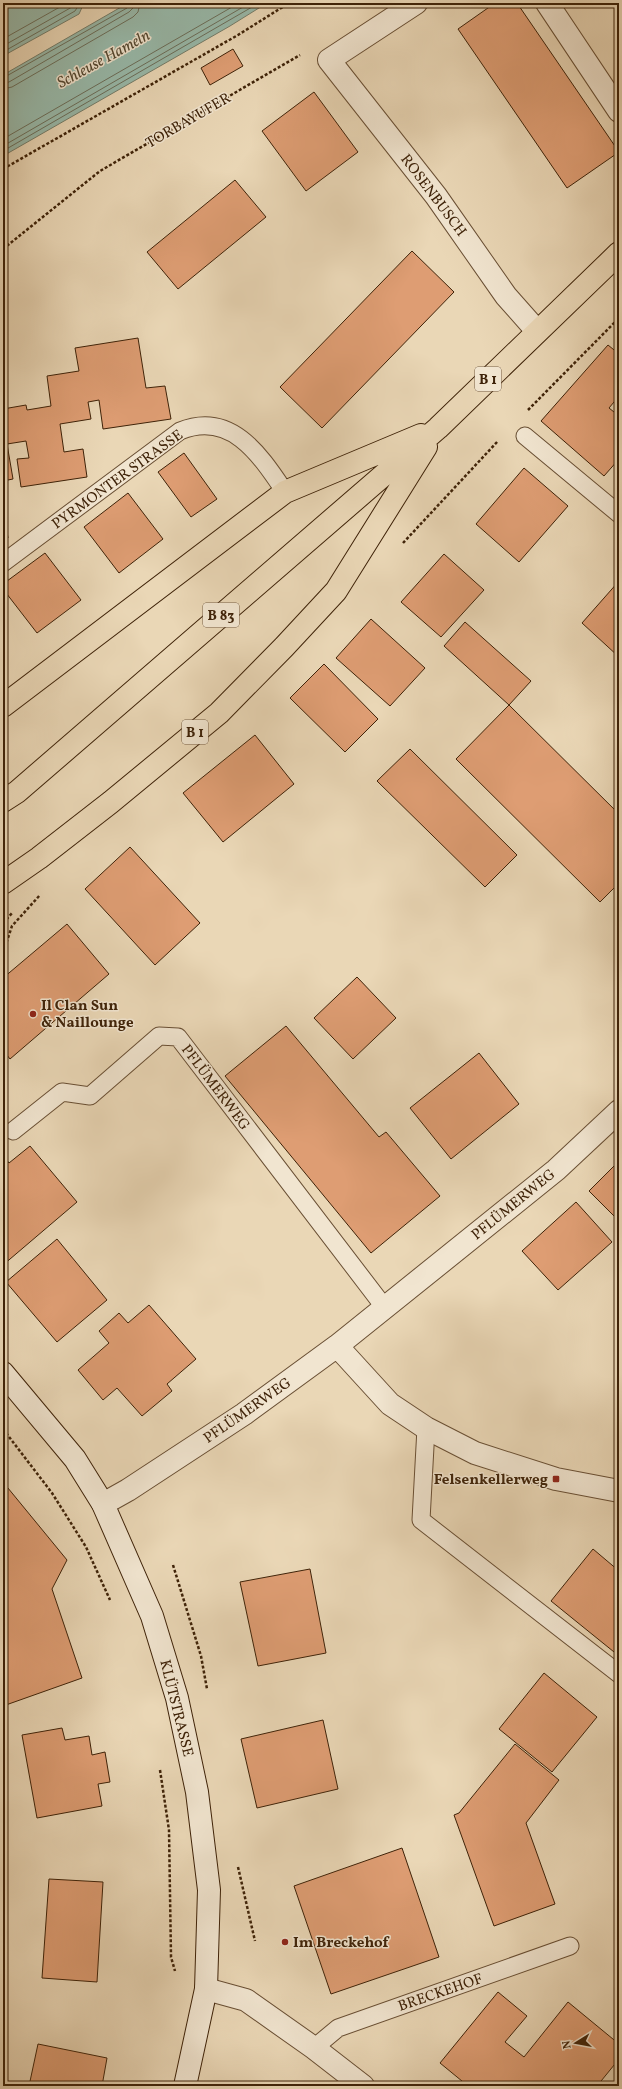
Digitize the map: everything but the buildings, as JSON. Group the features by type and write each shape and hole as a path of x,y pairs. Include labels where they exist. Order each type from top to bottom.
{"main road":[{"name":"B 1","path":"3,883 39,858 111,802 213,718 284,647 336,591 438,428 619,253"},
{"name":"B 1","path":"3,706 285,492 438,428"},
{"name":"B 83","path":"3,801 17,792 438,428"}],"street":[{"name":"ROSENBUSCH","path":"416,3 329,60 436,196 506,296 537,331"},
{"path":"547,3 619,111"},
{"name":"PFLÜMERWEG","path":"103,1504 128,1490 244,1414 337,1346 556,1170 619,1111"},
{"path":"337,1346 390,1404 426,1428 482,1455 556,1479 619,1491"},
{"name":"KLÜTSTRASSE","path":"3,1373 75,1459 103,1504 152,1616 177,1698 197,1792 209,1890 206,1989 185,2086"},
{"path":"206,1989 246,2000 314,2048 363,2086"}],"lane":[{"name":"PYRMONTER STRASSE","path":"3,563 180,431 194,425 210,424 225,428 243,439 272,472 285,492"},
{"path":"525,436 619,514"},
{"name":"PFLÜMERWEG","path":"13,1132 62,1092 90,1096 159,1036 178,1037 385,1308"},
{"path":"426,1428 421,1520 619,1674"},
{"name":"BRECKEHOF","path":"314,2048 338,2028 570,1946"}],"path":[{"path":"3,169 238,35 289,3"},
{"name":"TORBAYUFER","path":"3,249 100,171 305,51"},
{"path":"524,414 619,318"},
{"path":"398,549 423,519 502,437"},
{"path":"3,1429 52,1493 86,1547 111,1601"},
{"path":"159,1767 169,1830 172,1957"}],"water":[{"path":"3,3 84,3 79,14 3,56"},
{"name":"Schleuse Hameln","path":"128,3 267,3 230,26 3,156 3,75"}],"place":[{"name":"Il Clan Sun & Naillounge","path":"33,1014"},
{"name":"Felsenkellerweg","path":"556,1479"},
{"name":"Im Breckehof","path":"285,1942"}]}
